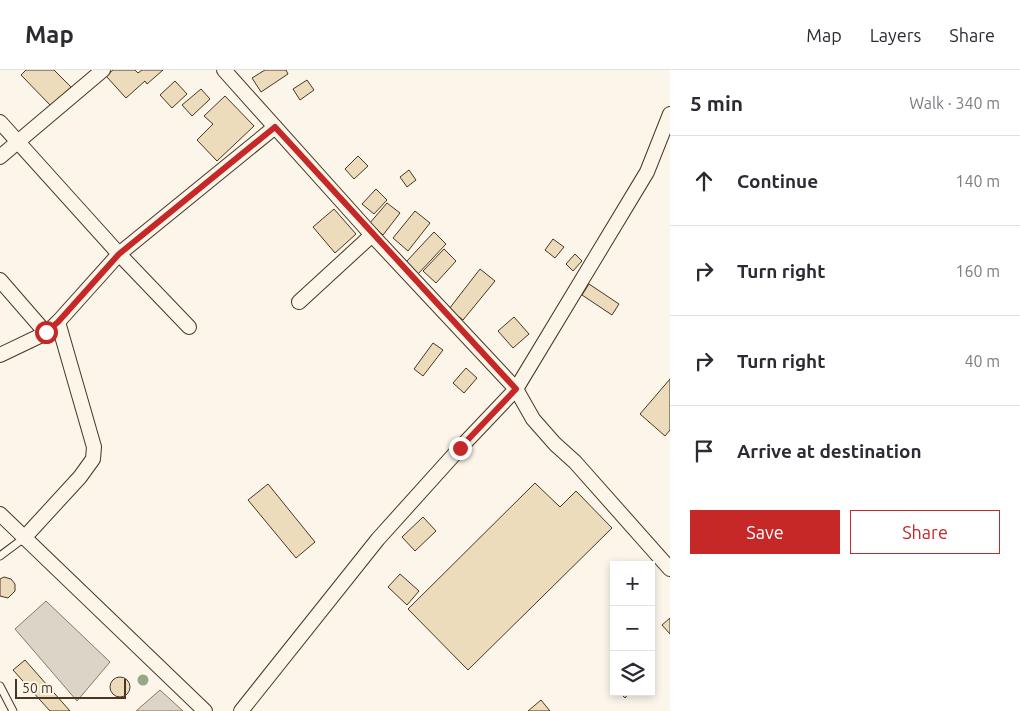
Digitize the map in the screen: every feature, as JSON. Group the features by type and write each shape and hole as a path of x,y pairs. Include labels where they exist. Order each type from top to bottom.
{"street":[{"path":"0,157 103,70"},
{"path":"224,70 372,234 516,389 533,419 555,444 575,462 670,568"},
{"path":"241,711 378,539 516,389 647,172 670,114"},
{"path":"0,122 119,254 189,327"},
{"path":"0,355 46,332 58,322 119,254 275,127"},
{"path":"299,302 372,234"},
{"path":"0,280 46,332"},
{"path":"24,538 80,477 92,459 94,447 58,322"},
{"path":"0,514 205,711"}],"lane":[{"path":"0,556 24,538"},
{"path":"0,686 13,711"}],"shaded area":[{"path":"46,601 110,662 77,701 15,629"},
{"path":"160,690 183,711 136,711"}],"building":[{"path":"26,70 54,70 71,87 51,106 21,75"},
{"path":"113,70 135,70 138,73 142,70 163,70 147,84 145,81 126,98 106,76"},
{"path":"265,70 286,70 288,74 261,92 252,78"},
{"path":"307,80 314,90 300,100 293,89"},
{"path":"175,81 187,94 172,108 160,95"},
{"path":"201,89 210,99 192,116 182,105"},
{"path":"225,96 254,126 217,161 197,140 213,124 204,116"},
{"path":"358,156 368,166 354,179 345,169"},
{"path":"409,170 416,180 407,187 400,177"},
{"path":"376,189 387,200 374,214 362,204"},
{"path":"387,203 400,213 383,235 369,224"},
{"path":"334,209 356,234 335,253 313,227"},
{"path":"415,211 430,223 408,251 393,238"},
{"path":"434,232 446,244 418,274 406,262"},
{"path":"553,239 564,247 555,258 545,250"},
{"path":"444,249 456,261 436,283 423,271"},
{"path":"575,254 582,261 573,271 566,264"},
{"path":"480,269 495,281 463,320 449,309"},
{"path":"589,284 619,304 612,315 582,295"},
{"path":"514,317 529,334 513,348 498,331"},
{"path":"433,343 443,350 423,376 414,369"},
{"path":"466,368 477,378 464,393 453,383"},
{"path":"670,379 670,430 665,436 640,414"},
{"path":"535,483 560,507 576,491 612,528 468,670 408,609"},
{"path":"268,484 315,542 296,558 248,500"},
{"path":"423,517 436,531 415,551 402,537"},
{"path":"400,574 419,591 407,605 388,587"},
{"path":"4,577 11,579 15,584 15,591 8,598 0,596 0,579"},
{"path":"670,618 670,634 662,625"},
{"path":"25,660 70,711 50,711 13,670"},
{"path":"120,677 127,680 130,687 127,694 120,697 113,694 110,687 113,680"},
{"path":"541,700 550,711 528,711"}],"route":[{"path":"46,332 58,322 119,254 275,127 516,389 460,448"}]}
